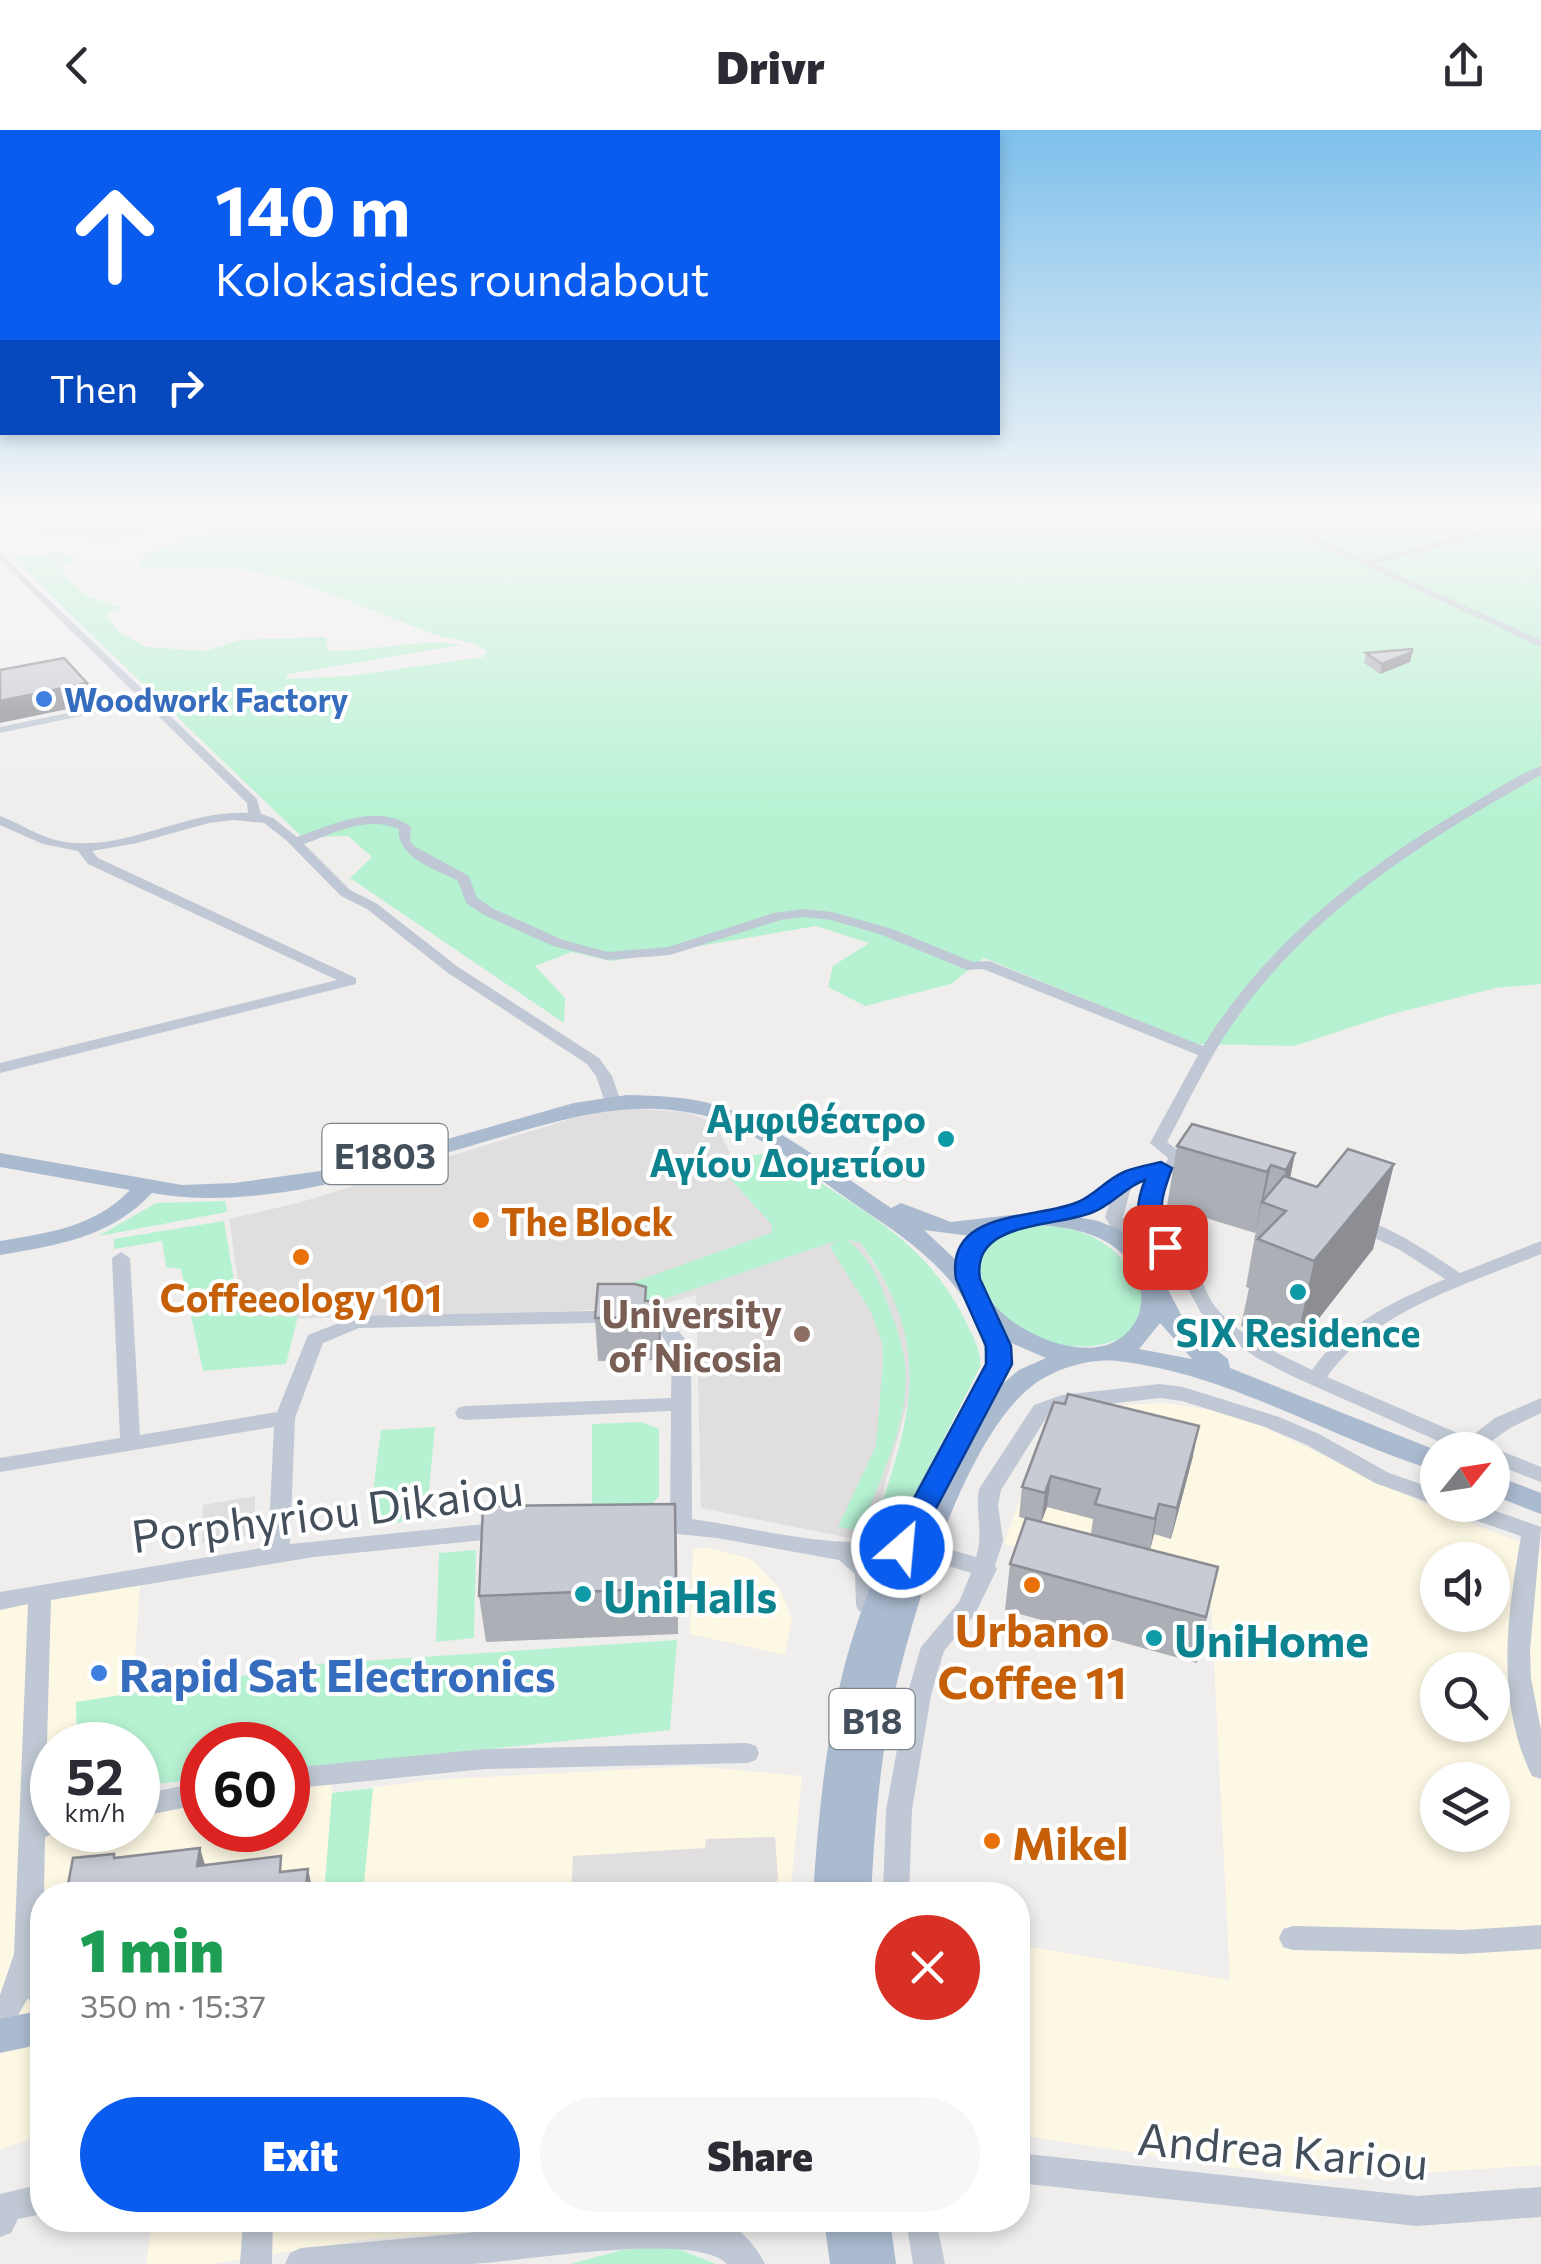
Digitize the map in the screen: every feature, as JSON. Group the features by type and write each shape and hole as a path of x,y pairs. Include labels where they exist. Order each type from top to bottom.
{"main road":[{"name":"E1803","path":"151,1186 182,1192 234,1190 324,1178 612,1098 691,1096 736,1108 774,1127 927,1224 972,1232 1004,1223"},
{"name":"E1803","path":"612,1098 690,1105 749,1125 917,1235 978,1300"},
{"path":"0,1160 151,1186"},
{"path":"0,1248 88,1230 116,1217 151,1186"},
{"path":"1252,1386 1182,1340 1134,1252 1105,1231 1052,1218 1004,1223 972,1246 966,1268 978,1300 1026,1344 1078,1356 1117,1352 1177,1362 1252,1386 1420,1455"},
{"path":"1117,1352 1138,1337 1151,1318 1153,1286"},
{"name":"B18","path":"830,1882 832,1841 844,1762 871,1625 999,1364 998,1346 978,1300"},
{"name":"B18","path":"855,1882 863,1767 912,1548 1013,1389 1038,1371 1078,1356"},
{"path":"1510,1491 1541,1504"},
{"path":"0,2036 30,2030"},
{"path":"846,2232 850,2264"},
{"path":"872,2232 876,2264"}],"street":[{"path":"63,618 253,802 255,816"},
{"path":"1485,618 1541,644"},
{"path":"0,730 101,709"},
{"path":"1437,1432 1261,1354 1233,1334 1208,1310 1183,1263 1165,1247 1150,1219 1148,1204 1175,1168 1177,1156 1158,1144 1207,1052 1244,999 1343,896 1449,820 1541,770"},
{"path":"0,820 54,844 82,848 229,817 255,816 274,822 292,838 304,872 331,895 378,914 593,1061 612,1098"},
{"path":"292,838 368,819 397,822 406,827 404,841 409,849 464,878 471,900 489,912 558,943 608,956 670,951 792,913 832,916 910,940 972,966 984,964 1207,1052"},
{"path":"0,1068 182,1031 351,981 93,861 82,848"},
{"path":"1052,1218 1087,1207 1124,1183 1175,1168"},
{"path":"1124,1183 1114,1217 1134,1252"},
{"path":"1341,1216 1406,1246 1460,1282"},
{"path":"1316,1378 1322,1363 1362,1326 1541,1247"},
{"path":"121,1258 130,1441"},
{"path":"278,1552 286,1418 315,1339 356,1322 650,1318 662,1324 678,1341 681,1525"},
{"path":"897,1882 900,1810 919,1695 933,1646 968,1608 986,1569 992,1542 990,1489 1034,1416 1062,1402 1160,1391 1213,1401 1286,1428 1365,1471 1420,1491"},
{"path":"465,1414 682,1404"},
{"path":"1489,1432 1541,1405"},
{"path":"0,1465 286,1418"},
{"path":"1510,1463 1541,1475"},
{"path":"1503,1522 1537,1534 1519,1616 1516,1668 1527,1731 1541,1769"},
{"path":"642,1526 681,1525 844,1552 912,1548 986,1569"},
{"name":"Porphyriou Dikaiou","path":"0,1601 171,1568 379,1538 523,1529"},
{"path":"844,1552 869,1574 872,1582 867,1608 871,1625"},
{"path":"40,1593 42,1722"},
{"path":"310,1777 485,1759 747,1752"},
{"path":"36,1882 40,1852"},
{"path":"0,2020 15,1996 30,1937"},
{"path":"1293,1938 1463,1942 1541,1937"},
{"path":"28,1954 30,1960"},
{"name":"Andrea Kariou","path":"1030,2169 1417,2212 1541,2202"},
{"path":"0,2222 9,2206 30,2202"},
{"path":"256,2264 257,2232"},
{"path":"302,2264 512,2253 648,2232 725,2240 749,2264"},
{"path":"923,2232 928,2264"}],"shaded area":[{"name":"University of Nicosia","path":"619,1108 685,1112 715,1123 732,1157 840,1239 860,1242 882,1277 899,1309 910,1348 912,1387 869,1542 701,1508 696,1295 657,1306 568,1311 244,1320 229,1219 298,1203 577,1117"},
{"path":"1162,1403 1234,1413 1420,1501 1420,1522 1467,1522 1541,1550 1541,2165 1315,2180 1030,2137 1030,1947 1230,1980 1211,1602 1004,1544 1043,1434 1092,1407"},
{"path":"255,1496 255,1534 202,1543 203,1505"},
{"path":"709,1548 751,1559 780,1589 792,1619 785,1655 690,1634 693,1549"},
{"path":"140,1584 131,1722 30,1722 30,1852 160,1852 160,1795 180,1790 180,1852 310,1852 310,1771 326,1768 333,1793 430,1780 692,1766 802,1776 791,1882 30,1882 30,2140 0,2149 0,1609"},
{"path":"775,1837 778,1879 572,1882 573,1856 705,1848 706,1839"},
{"path":"150,2232 463,2232 368,2239 210,2264 146,2264"}],"green space":[{"path":"74,618 107,618 119,632 146,647 205,651 240,640 326,637 328,651 428,643 461,645 289,674 285,679 349,676 484,657 487,652 476,645 391,618 1541,618 1541,984 1496,988 1392,1014 1294,1046 1195,1044 984,958 951,984 865,1006 828,987 833,966 869,943 816,926 611,961 572,952 535,966 565,998 564,1023 350,878 372,857 348,836 302,837"},
{"path":"767,1153 785,1160 865,1211 911,1248 951,1295 978,1350 980,1367 898,1528 873,1542 869,1542 904,1424 908,1354 901,1319 885,1282 860,1242 846,1240 863,1255 882,1289 901,1345 906,1385 899,1427 861,1531 838,1527 876,1446 882,1342 871,1312 830,1247 836,1241 652,1303 600,1306 635,1291 634,1282 771,1233 772,1225 715,1162"},
{"path":"225,1201 227,1212 99,1236 156,1203"},
{"path":"224,1221 240,1316 298,1316 286,1364 203,1371 181,1269 166,1267 162,1241 114,1249 114,1239"},
{"path":"1029,1226 1078,1231 1117,1254 1145,1300 1145,1311 1136,1326 1123,1337 1106,1343 1067,1346 1030,1337 1007,1323 987,1294 980,1267 982,1257 986,1248 1003,1235"},
{"path":"642,1422 659,1429 659,1496 650,1507 592,1511 592,1424"},
{"path":"435,1427 426,1521 369,1524 381,1430"},
{"path":"476,1550 474,1638 436,1642 439,1553"},
{"path":"677,1640 670,1730 310,1768 310,1722 180,1722 180,1781 160,1784 160,1722 76,1722 76,1702 318,1664"},
{"path":"373,1788 364,1882 325,1882 332,1793"},
{"path":"671,2246 716,2264 570,2264 622,2250"}],"building":[{"path":"1412,649 1382,664 1366,653"},
{"path":"64,658 87,683 0,701 0,670"},
{"path":"1192,1124 1295,1153 1286,1170 1271,1165 1267,1172 1177,1146"},
{"path":"1348,1149 1394,1164 1314,1261 1258,1239 1286,1211 1262,1202 1284,1176 1317,1187"},
{"path":"598,1284 646,1287 645,1301 659,1301 658,1317 595,1318"},
{"path":"1068,1394 1199,1426 1177,1508 1159,1504 1155,1519 1095,1504 1100,1489 1051,1476 1045,1493 1022,1487 1054,1402 1065,1404"},
{"path":"675,1504 676,1588 479,1596 483,1506"},
{"path":"1026,1518 1218,1567 1206,1617 1010,1564"},
{"path":"180,1850 199,1852 197,1866 281,1856 280,1872 308,1869 306,1882 68,1882 73,1858 114,1854 114,1858"}],"place":[{"name":"Woodwork Factory","path":"44,699"},
{"name":"Αμφιθέατρο Αγίου Δομετίου","path":"946,1139"},
{"name":"The Block","path":"481,1220"},
{"name":"Coffeeology 101","path":"301,1257"},
{"name":"SIX Residence","path":"1298,1292"},
{"name":"University of Nicosia","path":"802,1334"},
{"name":"Urbano Coffee 11","path":"1032,1585"},
{"name":"UniHalls","path":"583,1594"},
{"name":"UniHome","path":"1154,1638"},
{"name":"Rapid Sat Electronics","path":"99,1673"},
{"name":"Mikel","path":"992,1841"}],"route":[{"path":"902,1547 999,1364 998,1346 968,1279 966,1268 972,1246 1004,1223 1052,1218 1087,1207 1130,1178 1161,1168 1148,1204 1150,1219 1165,1247"}]}
